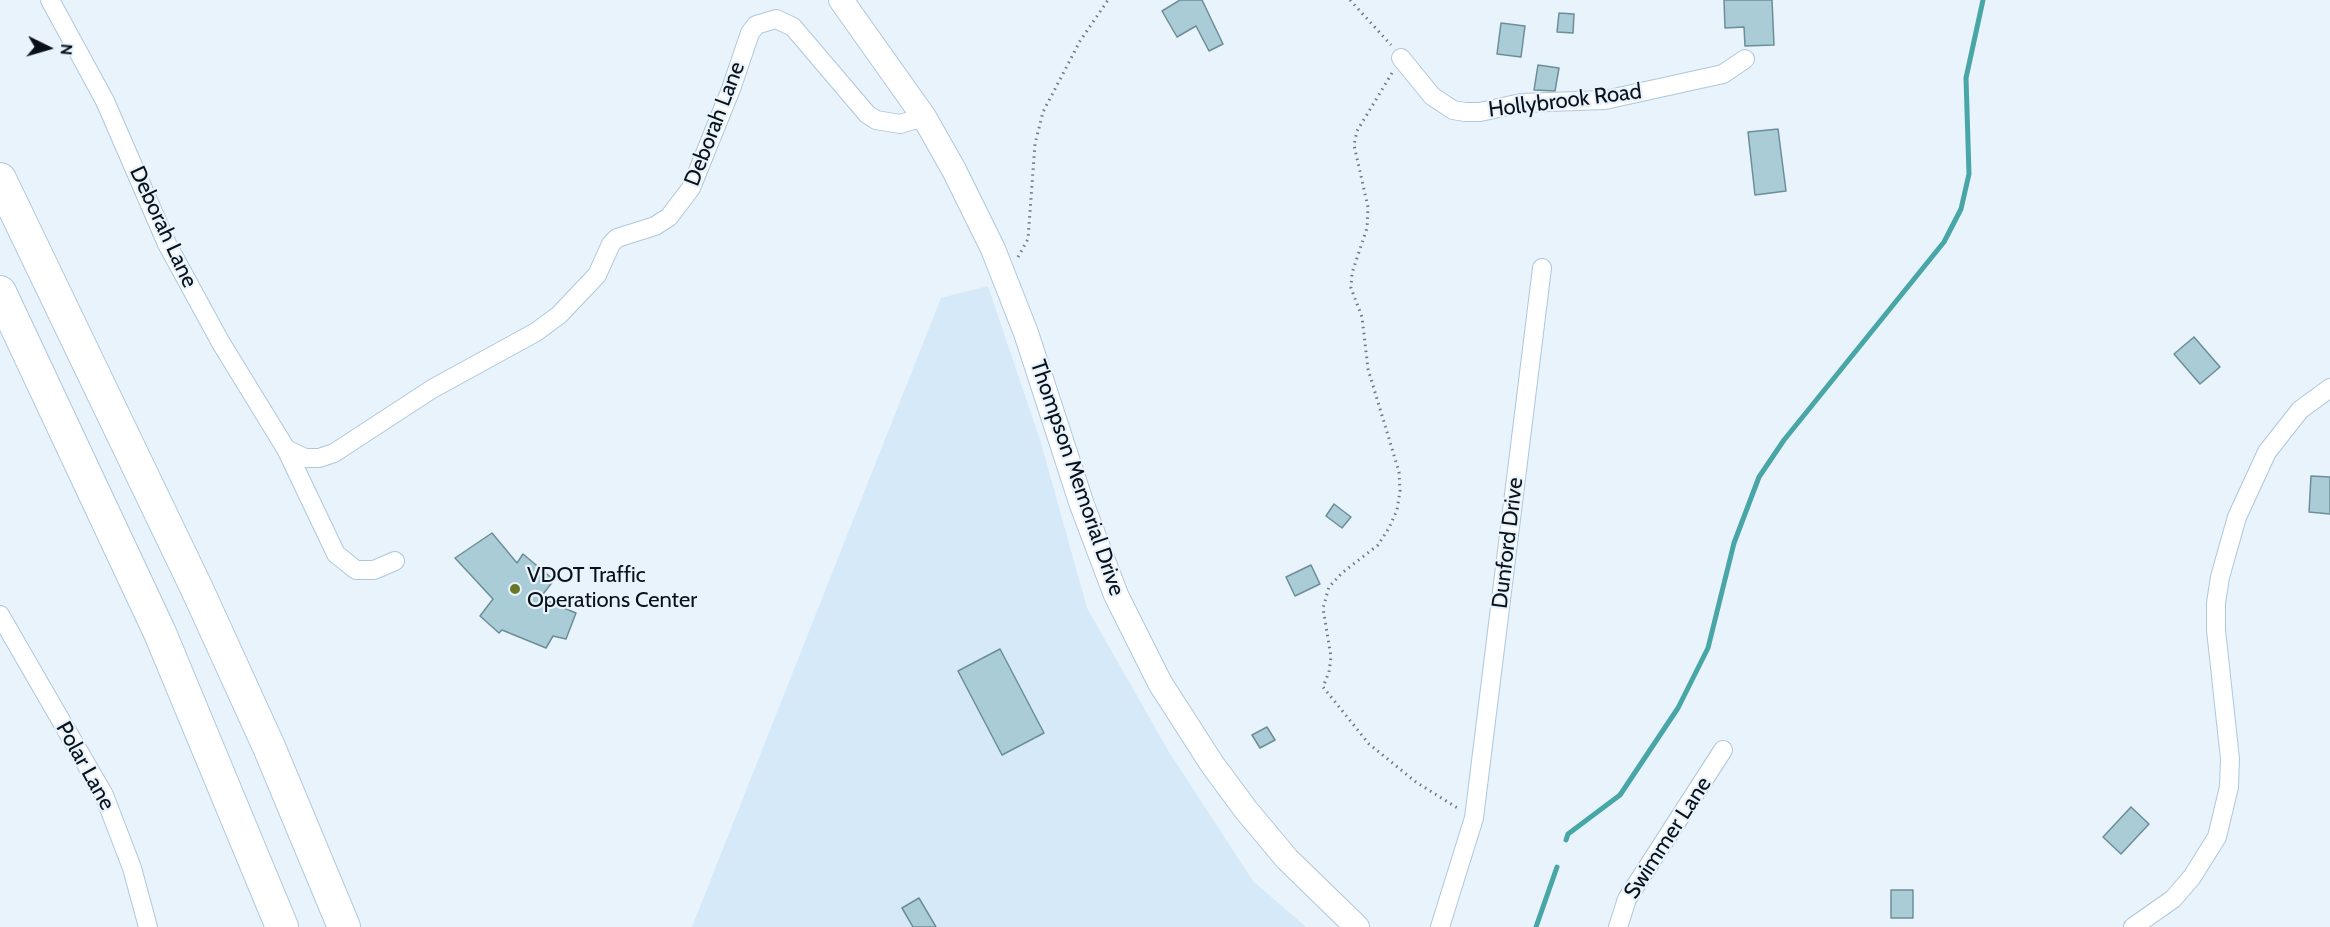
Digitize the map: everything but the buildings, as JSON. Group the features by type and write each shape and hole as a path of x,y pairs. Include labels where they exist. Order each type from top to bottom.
{"highway":[{"path":"0,179 197,589 268,747 344,927"},
{"path":"0,292 164,643 282,927"},
{"path":"0,318 55,410"}],"main road":[{"name":"Thompson Memorial Drive","path":"841,0 924,117 954,170 1003,274 1037,365 1082,505 1116,595 1160,683 1212,764 1246,810 1287,859 1357,927"}],"street":[{"name":"Deborah Lane","path":"50,0 105,100 167,244 221,343 286,449 336,554 356,570 374,570 394,561"},
{"name":"Deborah Lane","path":"286,449 305,458 334,453 432,389 536,332 559,315 597,275 611,244 618,238 655,226 669,217 691,188 750,33 756,24 776,19 793,27 867,114 876,120 900,124 924,117"},
{"name":"Hollybrook Road","path":"1401,58 1431,96 1447,107 1465,112 1480,112 1521,103 1605,100 1723,74 1745,59"},
{"name":"Dunford Drive","path":"1440,927 1474,818 1542,268"},
{"path":"2133,927 2173,899 2192,877 2217,837 2229,787 2230,759 2216,630 2216,603 2220,577 2237,517 2267,452 2300,411 2330,388"},
{"name":"Polar Lane","path":"0,615 104,795 132,868 148,927"},
{"name":"Swimmer Lane","path":"1618,927 1627,899 1723,750"}],"path":[{"path":"1003,274 1024,250 1028,239 1035,144 1043,112 1080,41 1108,0"},
{"path":"1350,0 1401,58 1357,131 1354,145 1368,207 1367,228 1352,273 1351,288 1364,324 1368,369 1399,472 1400,491 1389,528 1378,545 1342,573 1326,595 1323,608 1331,657 1329,672 1323,687 1350,722 1390,762 1474,818"}],"shaded area":[{"path":"988,286 1041,443 1087,608 1169,752 1253,881 1306,927 692,927 941,298"}],"waterway":[{"path":"1566,840 1568,834 1620,795 1678,708 1708,648 1734,543 1759,477 1784,440 1944,242 1961,209 1969,174 1966,78 1983,0"},
{"path":"1536,927 1557,867"}],"place":[{"name":"VDOT Traffic Operations Center","path":"515,589"}]}
